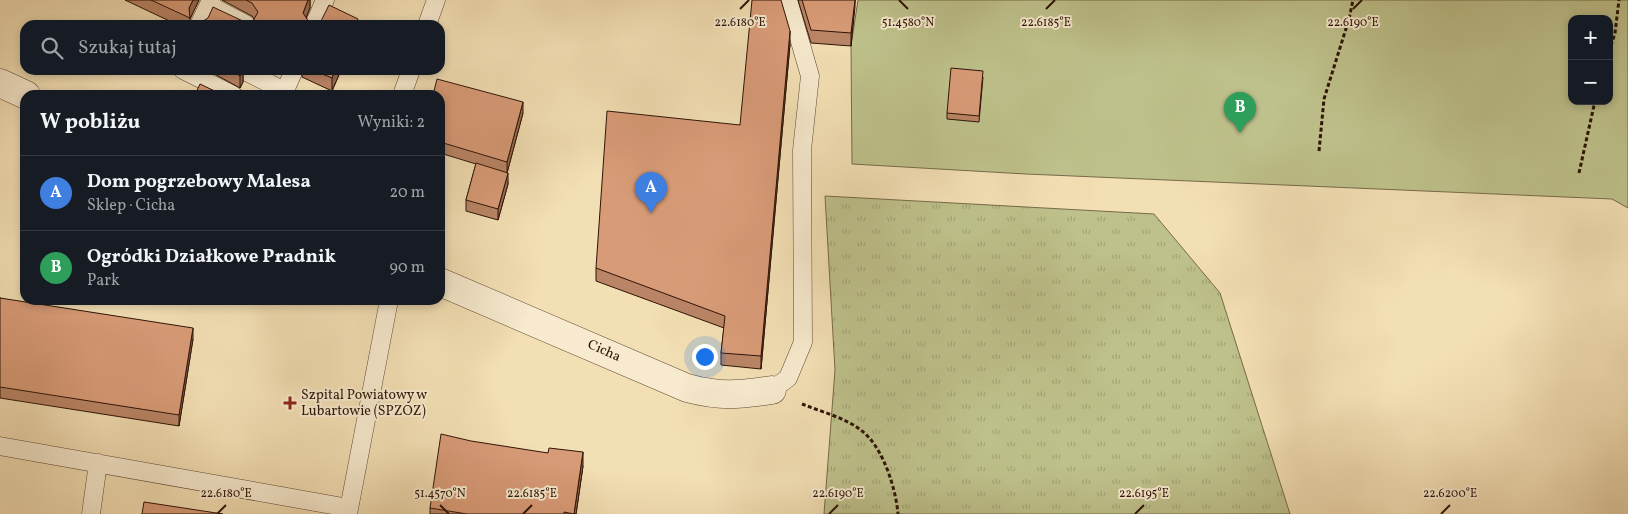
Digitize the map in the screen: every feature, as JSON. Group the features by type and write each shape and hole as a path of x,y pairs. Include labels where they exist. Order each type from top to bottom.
{"street":[{"path":"0,83 20,92"},
{"name":"Cicha","path":"445,284 687,388 712,395 735,396 772,390"}],"lane":[{"path":"316,20 325,0"},
{"path":"428,20 436,0"},
{"path":"772,390 788,378 803,342 802,150 810,76 788,0"},
{"path":"201,20 210,2 239,20"},
{"path":"194,75 222,90"},
{"path":"251,75 278,90"},
{"path":"284,90 292,75"},
{"path":"404,90 409,75"},
{"path":"0,446 348,511 388,305"},
{"path":"91,514 98,463"}],"path":[{"path":"1319,151 1324,99 1350,19 1353,0"},
{"path":"1613,39 1619,0"},
{"path":"1580,173 1595,105"},
{"path":"772,390 838,418 863,431 882,457 897,498 898,514"}],"green space":[{"path":"858,0 1628,0 1628,208 1612,199 1026,174 852,164 851,46"},
{"path":"825,196 1154,214 1220,293 1290,514 824,514 835,370"}],"building":[{"path":"151,0 193,0 189,8 190,18"},
{"path":"246,0 308,0 303,13 308,20 254,20 258,12 252,3"},
{"path":"752,0 781,0 790,31 761,356 721,353 725,316 596,268 607,111 740,125"},
{"path":"802,0 855,0 851,33 811,30"},
{"path":"329,5 358,20 322,20"},
{"path":"213,7 241,20 205,20 208,18"},
{"path":"951,68 983,71 979,116 947,113"},
{"path":"437,79 523,102 507,162 445,143 445,90 434,90"},
{"path":"200,84 213,90 197,90"},
{"path":"476,163 508,173 498,209 466,200"},
{"path":"0,298 20,301 20,305 45,305 193,328 179,415 0,387"},
{"path":"441,434 471,441 548,453 549,448 583,452 574,514 564,512 564,514 467,514 430,508"},
{"path":"144,502 223,514 142,514"}],"place":[{"name":"Ogródki Działkowe Pradnik","path":"1240,133"},
{"name":"Dom pogrzebowy Malesa","path":"651,213"},
{"name":"Szpital Powiatowy w Lubartowie (SPZOZ)","path":"290,403"}]}
